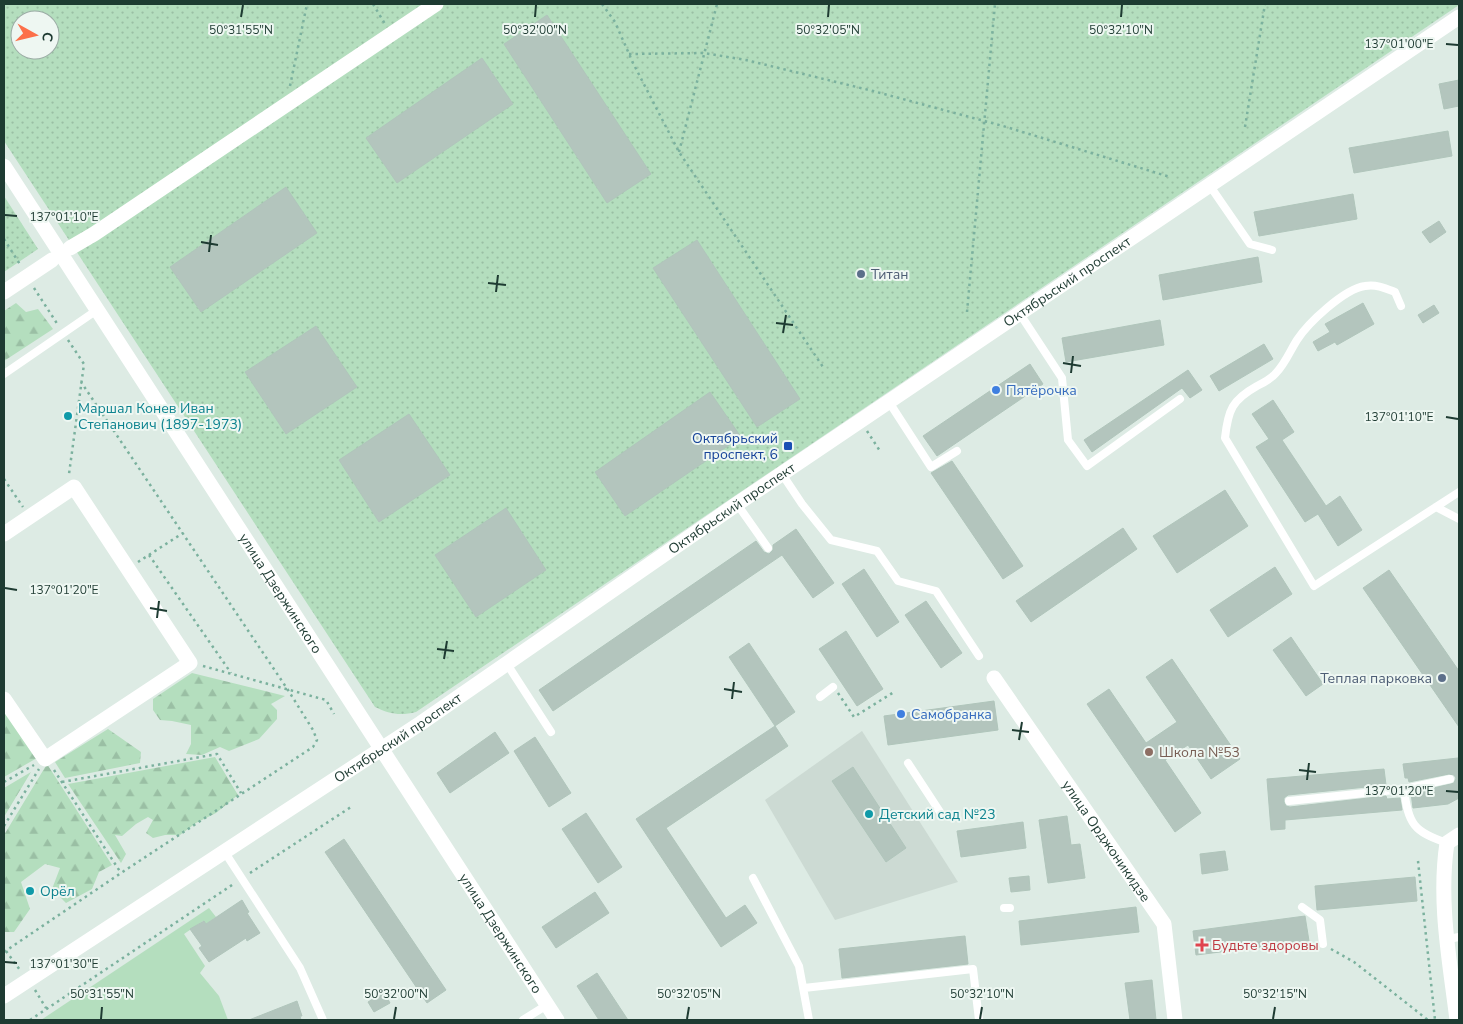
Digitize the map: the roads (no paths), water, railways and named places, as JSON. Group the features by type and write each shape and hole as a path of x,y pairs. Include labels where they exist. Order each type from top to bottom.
{"street":[{"path":"70,248 94,234 436,4"},
{"name":"Октябрьский проспект","path":"4,996 382,749 737,504 1459,17"},
{"name":"улица Дзержинского","path":"4,166 557,1020"},
{"path":"4,292 52,260"},
{"path":"4,534 74,486 190,663 45,759 4,699"},
{"name":"улица Орджоникидзе","path":"994,678 1164,924 1175,1020"},
{"path":"1453,839 1445,858 1443,900 1454,938 1457,1020"}],"lane":[{"path":"1210,186 1250,244 1272,250"},
{"path":"1401,306 1395,292 1382,286 1364,286 1344,295 1314,319 1297,339 1276,374 1244,394 1232,406 1227,419 1225,438 1314,586 1459,492"},
{"path":"4,374 98,310"},
{"path":"1020,314 1062,378 1068,440 1087,466 1180,399"},
{"path":"889,402 931,467 957,451"},
{"path":"782,474 802,504 831,540 877,550 898,581 936,591 979,656"},
{"path":"737,504 768,548"},
{"path":"1436,507 1459,519"},
{"path":"507,664 551,732"},
{"path":"820,697 834,687"},
{"path":"908,763 942,815"},
{"path":"1289,801 1404,789 1450,779"},
{"path":"1404,789 1406,809 1414,826 1426,836 1453,839"},
{"path":"224,851 300,968 323,1020"},
{"path":"754,878 799,966 809,1020"},
{"path":"1302,907 1320,920 1323,944"},
{"path":"804,988 973,969 979,1020"},
{"path":"523,1020 547,1005"}],"place":[{"name":"Титан","path":"861,274"},
{"name":"Пятёрочка","path":"996,390"},
{"name":"Маршал Конев Иван Степанович (1897-1973)","path":"68,416"},
{"name":"Октябрьский проспект, 6","path":"788,446"},
{"name":"Теплая парковка","path":"1442,678"},
{"name":"Самобранка","path":"901,714"},
{"name":"Школа №53","path":"1149,752"},
{"name":"Детский сад №23","path":"869,814"},
{"name":"Орёл","path":"30,891"},
{"name":"Будьте здоровы","path":"1202,945"}]}
